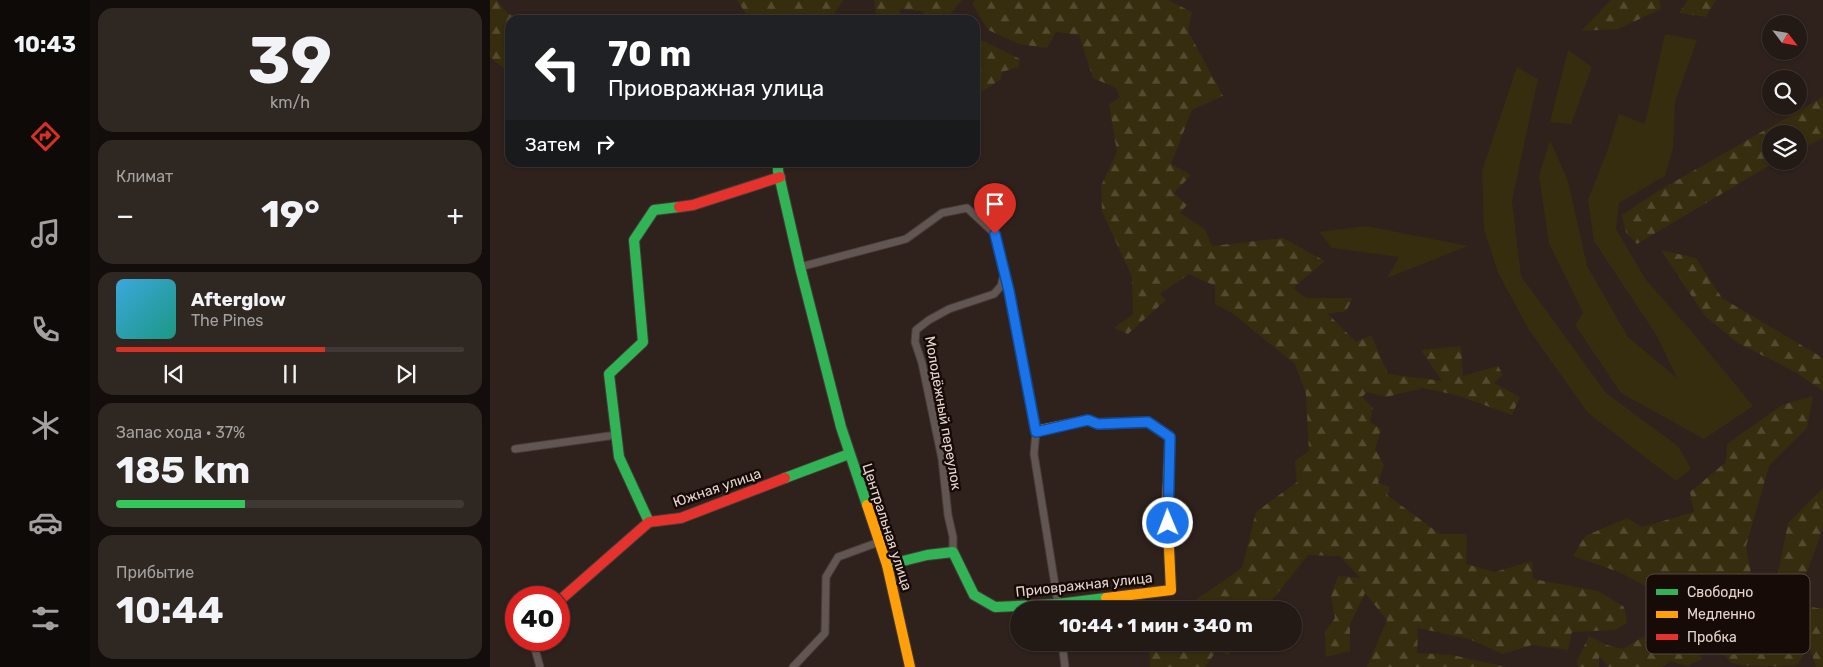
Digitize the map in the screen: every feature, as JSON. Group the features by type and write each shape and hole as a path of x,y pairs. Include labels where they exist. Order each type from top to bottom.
{"street":[{"name":"Центральная улица","path":"779,167 800,267 849,454 887,564 910,667"},
{"path":"570,591 649,522 619,457 609,374 643,342 634,240 654,210 693,205 780,177"},
{"path":"800,267 906,239 942,213 967,208 995,234 1036,432 1034,454 1057,601"},
{"name":"Молодёжный переулок","path":"953,552 953,537 948,515 942,459 922,363 915,342 916,330 928,320 949,309 994,294 1001,286 1004,271"},
{"name":"Приовражная улица","path":"1036,432 1088,420 1098,424 1148,422 1170,437 1167,506 1171,590 1098,601"},
{"path":"515,449 616,435"},
{"name":"Южная улица","path":"649,522 681,518 849,454"},
{"path":"792,667 825,633 826,577 838,557 878,542"},
{"path":"887,564 927,555 953,552"},
{"name":"Приовражная улица","path":"953,552 974,595 995,607 1010,607"},
{"path":"536,651 540,667"},
{"path":"1063,651 1065,667"}],"green space":[{"path":"490,0 497,0 508,14 515,15 505,15 505,69 490,57"},
{"path":"737,0 843,0 833,15 747,15"},
{"path":"874,0 962,0 949,15 925,15 923,11 900,9 901,15 876,15"},
{"path":"976,0 1168,0 1192,12 1188,31 1223,96 1192,110 1171,164 1191,175 1174,193 1187,205 1180,213 1205,229 1212,246 1283,238 1325,261 1293,288 1306,298 1353,298 1346,311 1328,314 1356,342 1371,335 1388,374 1442,381 1421,350 1461,346 1463,376 1498,366 1503,375 1494,383 1520,397 1512,415 1456,395 1423,388 1386,397 1367,392 1362,397 1373,408 1370,422 1381,429 1375,449 1384,465 1378,483 1390,487 1387,495 1440,534 1467,534 1466,564 1495,572 1532,561 1533,579 1598,591 1624,607 1627,623 1615,630 1572,632 1568,650 1532,645 1503,654 1469,639 1418,628 1417,653 1452,655 1506,667 1367,667 1387,620 1365,593 1350,624 1350,651 1326,657 1325,632 1335,618 1331,596 1338,576 1360,578 1340,556 1308,555 1271,601 1194,601 1242,568 1256,512 1297,482 1295,461 1309,451 1306,394 1295,364 1232,313 1215,304 1215,286 1189,274 1160,294 1166,300 1128,334 1114,328 1133,314 1132,277 1102,211 1101,186 1117,152 1109,104 1120,97 1116,88 1093,78 1079,35 1056,32 1047,48 1019,44 988,30 972,3"},
{"path":"1611,0 1659,0 1661,9 1618,29 1581,31"},
{"path":"1688,0 1716,0 1706,17 1679,13"},
{"path":"1665,34 1697,40 1675,102 1673,148 1665,176 1619,203 1616,229 1646,280 1753,406 1704,439 1621,393 1575,325 1583,313 1549,243 1539,176 1550,140 1568,181 1587,266 1628,337 1677,378 1657,336 1594,241 1588,200 1608,149 1619,114 1645,124"},
{"path":"980,39 1020,59 1019,67 1002,72 1001,79 980,93"},
{"path":"1568,50 1592,67 1571,124 1550,122"},
{"path":"1517,67 1538,79 1512,201 1521,276 1606,393 1678,446 1691,469 1676,481 1588,413 1529,330 1498,273 1484,229 1482,171"},
{"path":"1823,97 1823,138 1807,146 1807,125 1774,125 1791,115 1807,115 1807,106"},
{"path":"1762,132 1762,170 1637,244 1626,232 1622,215 1658,191"},
{"path":"1366,226 1468,246 1387,278 1399,257 1332,248 1319,232"},
{"path":"1661,250 1696,258 1722,298 1823,358 1823,391 1797,373 1738,343 1705,316"},
{"path":"1813,396 1807,428 1769,466 1746,546 1751,573 1753,574 1646,574 1646,586 1619,572 1573,556 1585,536 1627,518 1642,527 1694,512 1690,492 1726,462 1727,444 1782,405"},
{"path":"1823,488 1823,528 1805,574 1778,574 1788,523"},
{"path":"1823,607 1823,667 1816,667 1810,649 1810,608 1822,609"},
{"path":"1589,636 1607,645 1623,649 1646,637 1646,654 1699,654 1702,659 1687,666 1671,661 1661,667 1609,667 1599,656 1599,667 1578,667 1577,661"},
{"path":"1149,651 1216,651 1205,667 1150,667"},
{"path":"1219,651 1231,651 1228,655"},
{"path":"1723,654 1804,654 1797,665 1764,666 1732,663"}],"traffic: fast":[{"path":"778,167 800,267 841,427 867,505"},
{"path":"649,522 619,457 609,374 643,342 634,240 654,210 679,207"},
{"path":"785,478 849,454"},
{"path":"887,565 927,555 953,552 974,595 995,607 1058,604 1106,598"}],"traffic: slow":[{"path":"1036,431 1088,420 1098,424 1148,422 1170,437 1167,506 1171,590 1106,598"},
{"path":"867,505 887,565 910,667"}],"traffic: jam":[{"path":"679,207 693,205 780,177"},
{"path":"570,591 649,522 681,518 785,478"}],"route":[{"path":"995,234 1009,291 1036,432 1088,420 1098,424 1148,422 1170,437 1168,523"}]}
